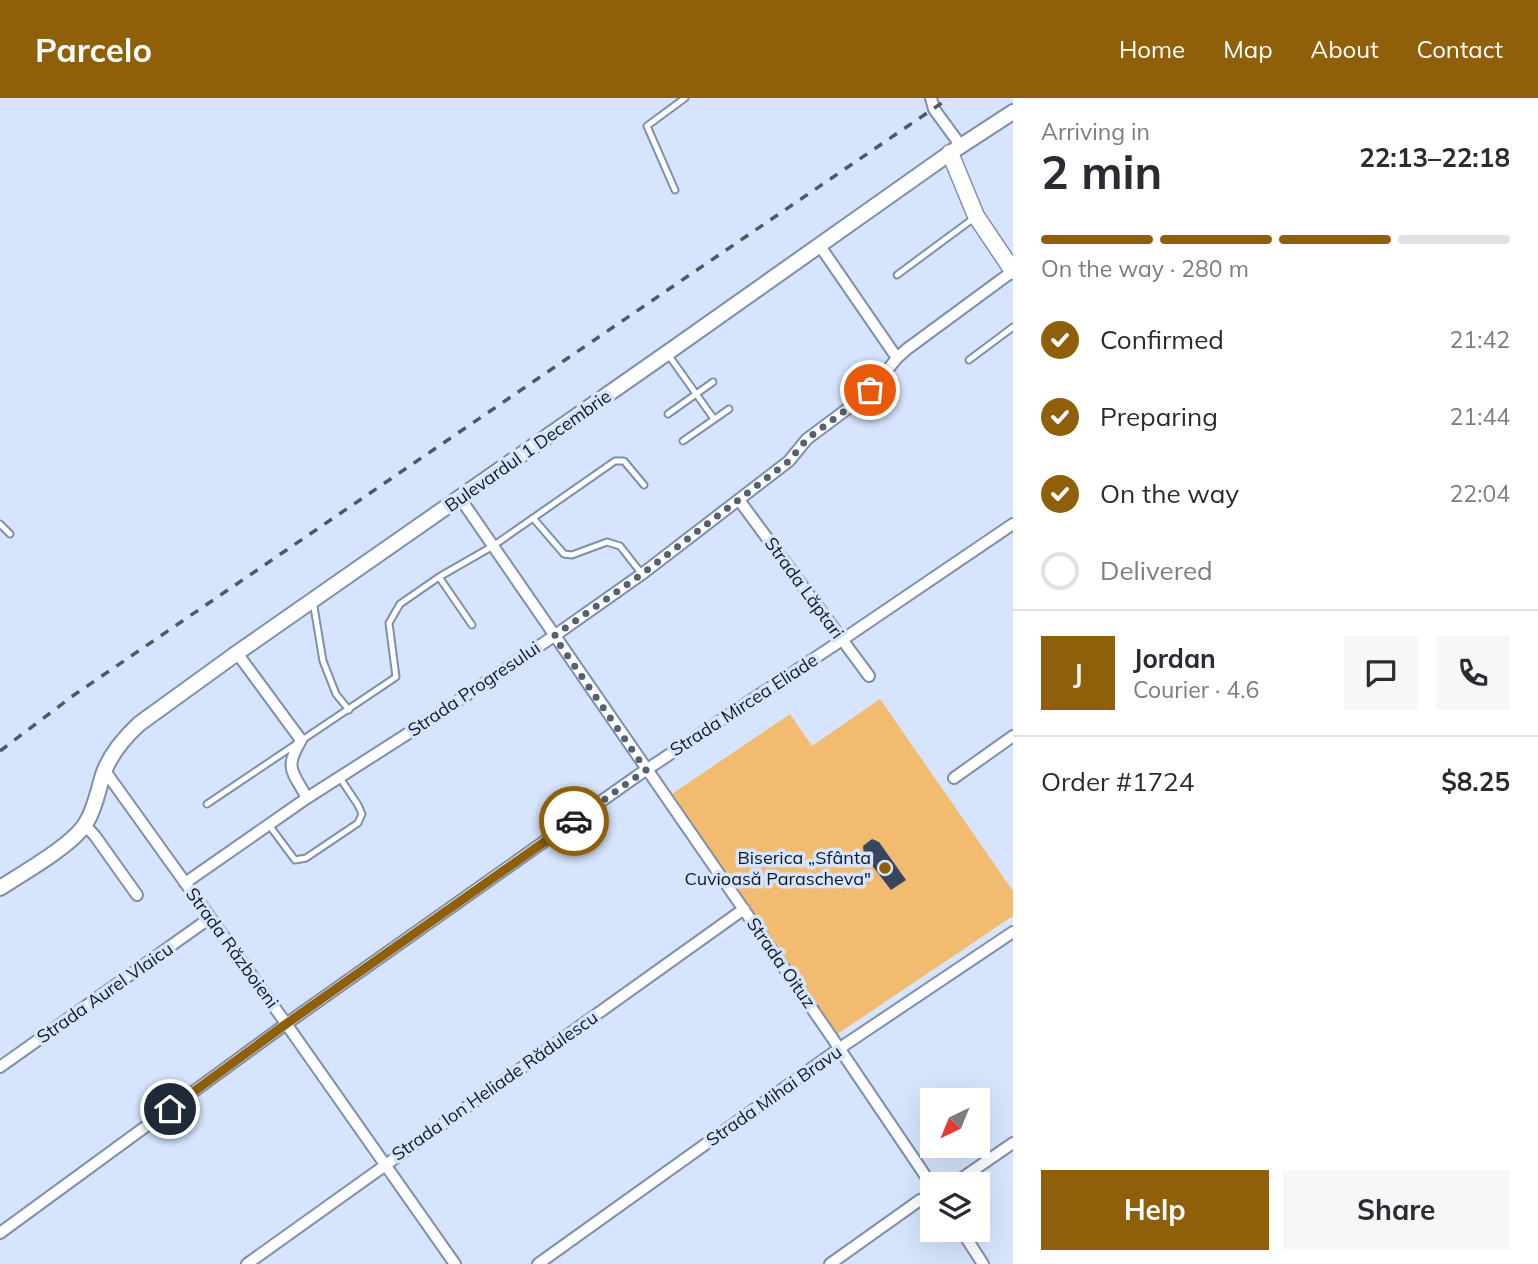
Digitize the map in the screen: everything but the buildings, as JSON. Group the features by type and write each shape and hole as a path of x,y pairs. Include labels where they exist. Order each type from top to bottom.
{"main road":[{"path":"956,149 976,216 1013,271"}],"street":[{"path":"931,98 934,109 956,149"},
{"name":"Bulevardul 1 Decembrie","path":"0,888 72,839 85,825 93,810 105,771 116,750 125,736 139,724 956,149 1013,112"},
{"path":"820,246 897,358"},
{"name":"Strada Progresului","path":"185,883 642,574 789,461 807,439 858,401 897,358 1013,271"},
{"name":"Strada Oituz","path":"460,498 923,1172"},
{"name":"Strada Lăptari","path":"739,499 869,676"},
{"name":"Strada Mircea Eliade","path":"0,1233 286,1024 646,770 1013,524"},
{"path":"237,653 301,740 291,758 292,769 307,798"},
{"path":"954,778 1013,736"},
{"name":"Strada Războieni","path":"105,771 455,1264"},
{"path":"85,825 136,895"},
{"name":"Strada Ion Heliade Rădulescu","path":"247,1264 744,909"},
{"name":"Strada Aurel Vlaicu","path":"0,1067 210,918"},
{"name":"Strada Mihai Bravu","path":"538,1264 840,1048 1013,932"},
{"path":"971,1172 1013,1143"},
{"path":"830,1264 920,1200"},
{"path":"969,1242 983,1264"}],"lane":[{"path":"675,190 647,126 685,98"},
{"path":"897,275 976,216"},
{"path":"969,360 1013,327"},
{"path":"667,354 714,419"},
{"path":"668,414 713,382"},
{"path":"683,441 729,409"},
{"path":"207,804 396,677 389,623 400,604 439,577 493,546 614,461 624,460 644,485"},
{"path":"533,518 564,554 572,555 607,542 620,547 642,574"},
{"path":"0,524 10,534"},
{"path":"439,577 472,625"},
{"path":"313,601 323,661 336,694 349,710"},
{"path":"269,825 295,860 306,858 358,822 362,814 340,778"}],"shaded area":[{"path":"880,699 1013,891 1013,916 833,1037 672,794 790,714 812,746"}],"railway":[{"path":"0,751 74,695 949,98"}],"way so far":[{"path":"574,821 646,770 554,636 642,574 789,461 807,439 870,390"}],"place":[{"name":"Biserica „Sfânta Cuvioasă Parascheva\"","path":"885,868"}],"route":[{"path":"170,1109 574,821"}]}
